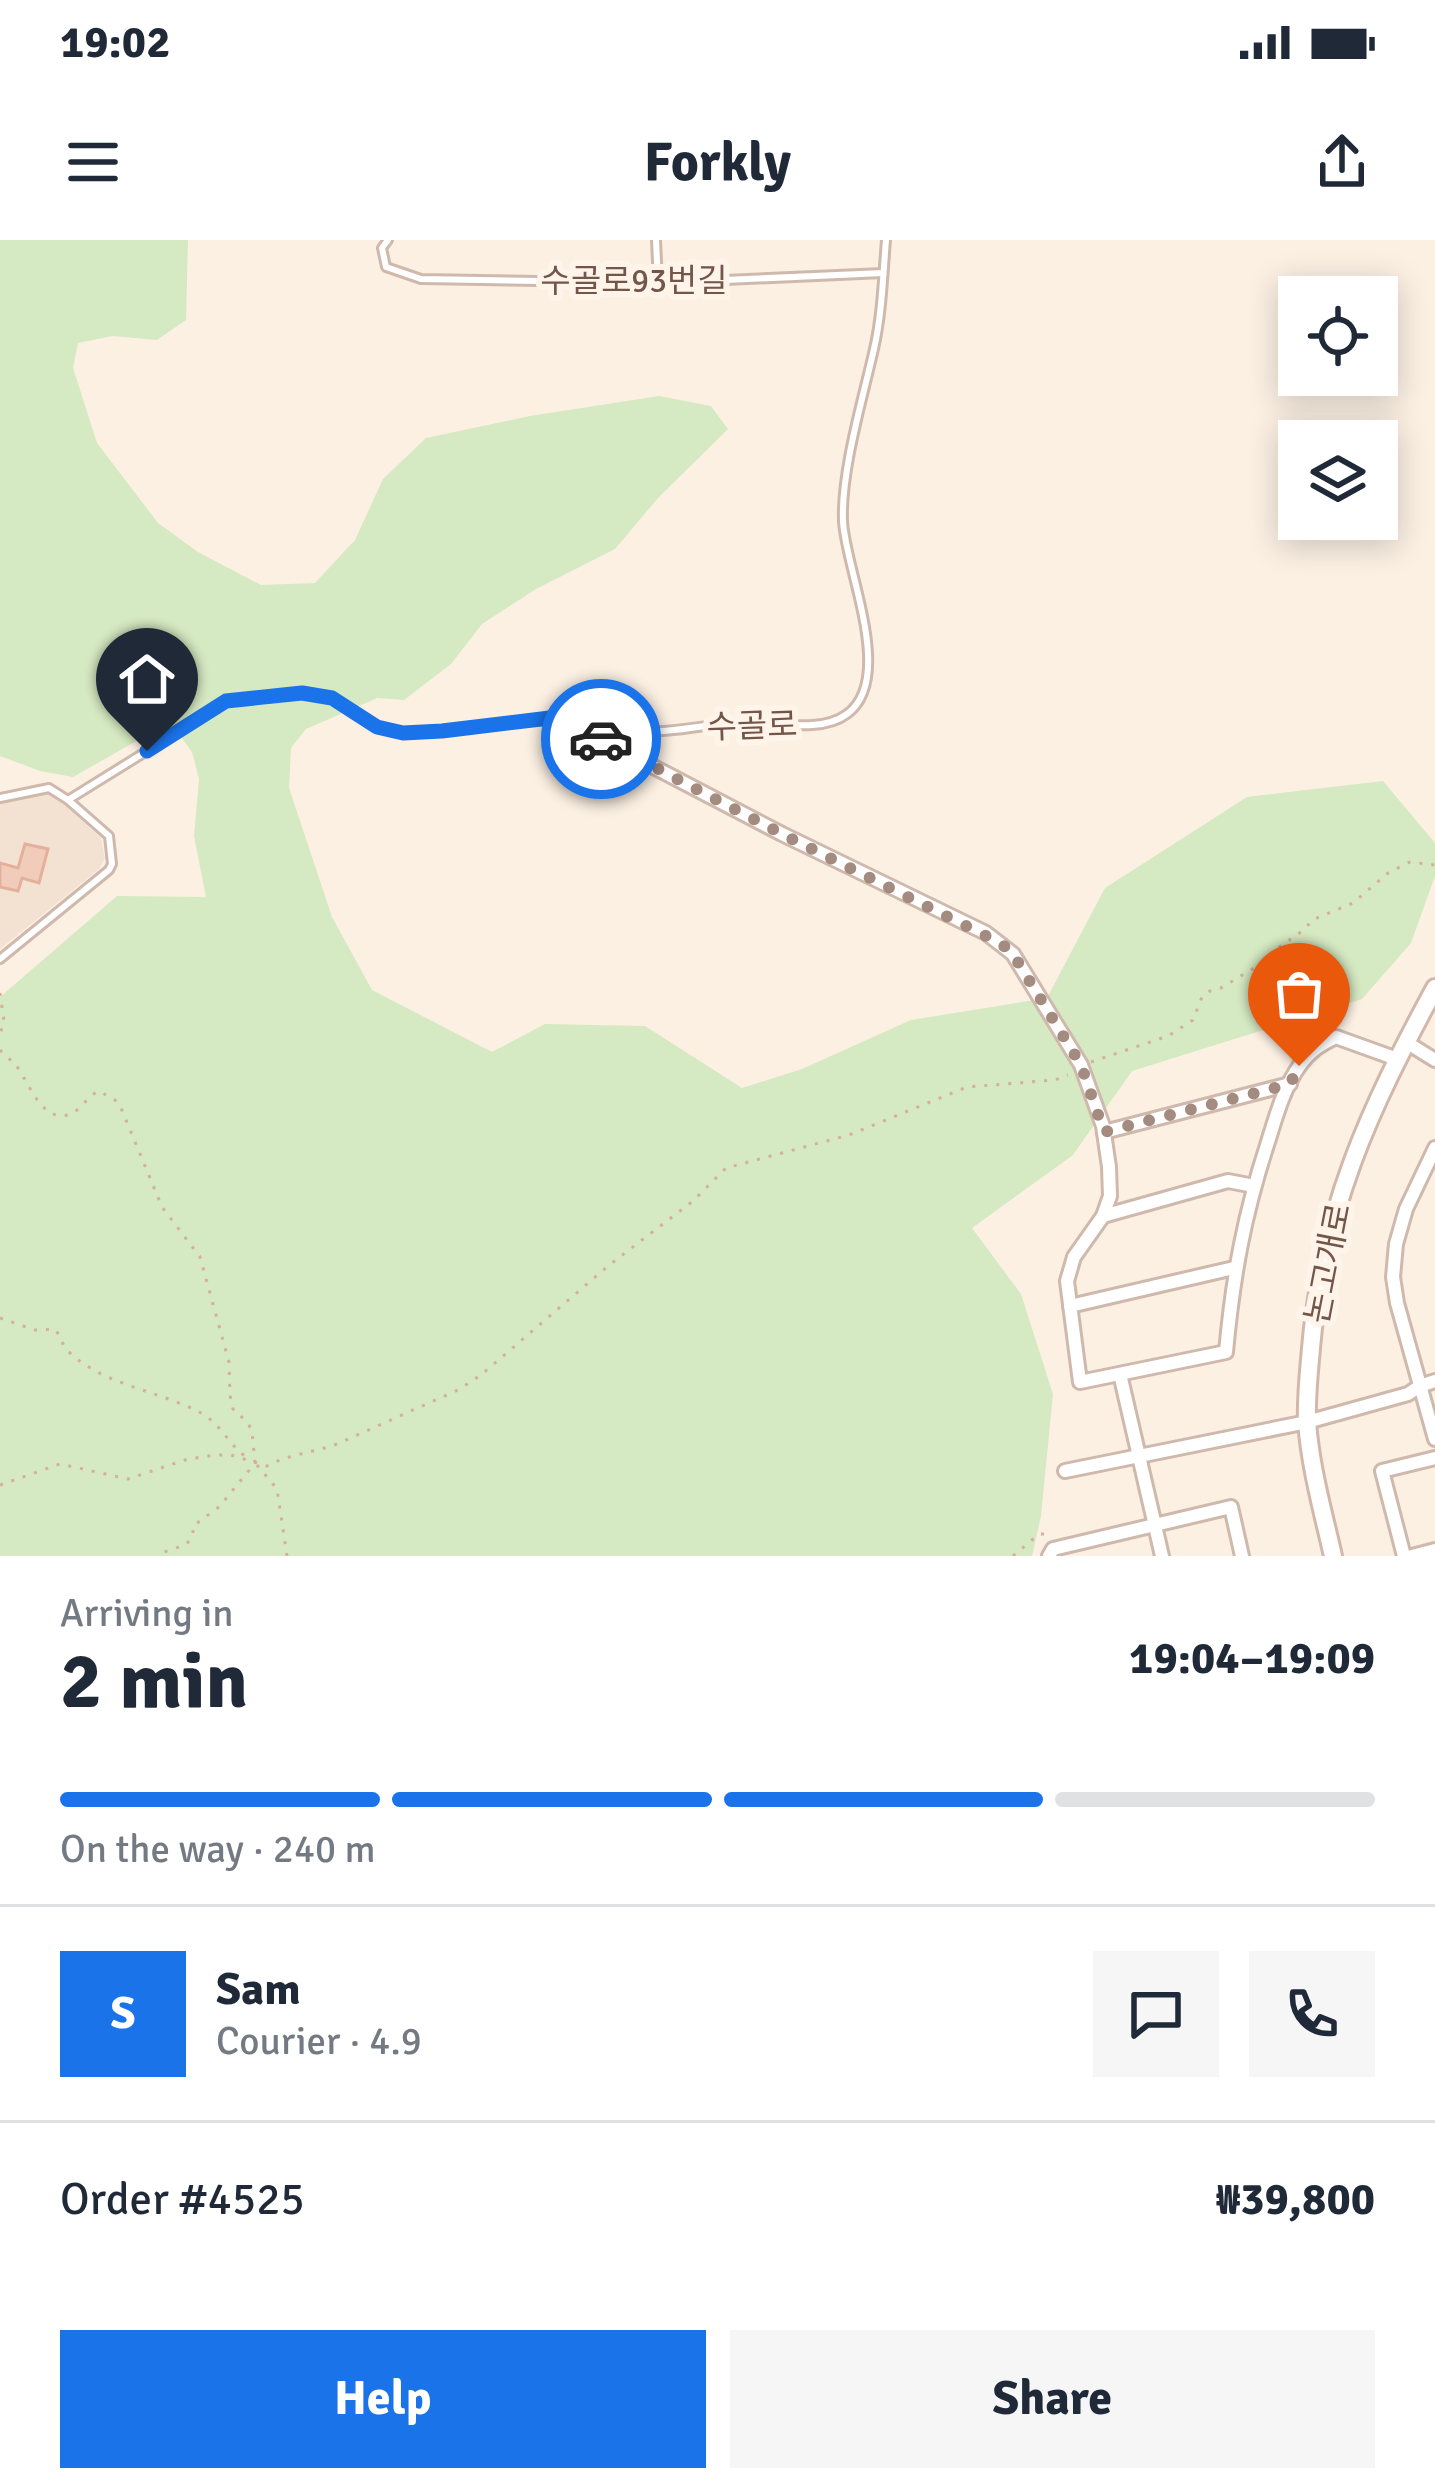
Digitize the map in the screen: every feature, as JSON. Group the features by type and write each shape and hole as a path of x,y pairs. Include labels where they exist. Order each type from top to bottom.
{"main road":[{"name":"논고개로","path":"1334,1556 1307,1422 1314,1310 1324,1249 1344,1179 1374,1105 1435,988"}],"street":[{"path":"558,717 1002,944 1013,954 1081,1065 1104,1132 1110,1196 1066,1281 1080,1382 1226,1352 1234,1268 1254,1186 1279,1107 1299,1066 1317,1046 1336,1037 1397,1059"},
{"path":"1406,1042 1435,1060"},
{"path":"1104,1132 1290,1084"},
{"path":"1435,1148 1401,1226 1393,1277 1435,1439"},
{"path":"1420,1179 1435,1187"},
{"path":"1103,1216 1228,1181 1254,1186"},
{"path":"1070,1306 1234,1268"},
{"path":"1120,1374 1162,1556"},
{"path":"1065,1471 1307,1422 1408,1394 1435,1381"},
{"path":"1435,1458 1382,1471 1408,1556 1435,1550"},
{"path":"1051,1552 1082,1549 1231,1508 1243,1556"}],"lane":[{"name":"수골로93번길","path":"388,240 382,248 386,267 421,280 658,284 883,273"},
{"path":"656,240 658,284"},
{"name":"수골로","path":"68,800 226,701 317,695 332,698 377,727 403,733 578,716 624,730 658,732 739,722 818,723 847,714 859,701 868,658 858,585 844,535 844,502 874,348 886,240"},
{"path":"0,798 50,788 109,836 112,864 0,959"}],"path":[{"path":"0,1485 60,1464 128,1479 215,1455 267,1466 284,1456 337,1444 458,1390 693,1201 726,1168 849,1135 967,1088 1055,1080 1081,1065 1168,1036 1193,1020 1210,991 1264,962 1312,920 1353,903 1388,873 1410,862 1435,865"},
{"path":"0,993 4,1021 0,1034"},
{"path":"0,1050 48,1110 68,1115 99,1091 115,1100 162,1207 200,1257 229,1362 233,1409 248,1423 255,1463 219,1507 193,1526 193,1538 187,1544 158,1556"},
{"path":"0,1318 35,1330 55,1329 73,1356 107,1376 208,1416 232,1447 255,1463 278,1489 287,1556"},
{"path":"1013,1556 1039,1534 1048,1534 1051,1552"}],"shaded area":[{"path":"51,793 101,838 105,858 99,869 0,949 0,804"}],"green space":[{"path":"0,240 188,240 186,320 157,340 113,336 78,343 73,368 97,443 158,523 198,552 261,585 315,583 355,540 383,479 426,438 659,396 711,406 728,429 658,498 615,549 536,589 482,624 451,664 404,700 377,698 306,729 291,748 289,788 332,917 372,990 492,1052 545,1024 645,1026 742,1088 802,1069 911,1020 1047,998 1105,888 1247,797 1383,781 1435,843 1435,876 1411,943 1362,999 1132,1071 1073,1155 972,1228 1021,1294 1053,1394 1041,1516 1032,1556 0,1556 0,997 117,896 206,897 194,836 199,779 192,752 170,722 73,777 0,756"}],"building":[{"path":"25,844 48,849 39,883 22,878 18,891 0,887 0,863 18,868"}],"way so far":[{"path":"601,739 1002,944 1013,954 1081,1065 1104,1132 1290,1084 1299,1066"}],"route":[{"path":"147,751 226,701 302,693 332,698 377,727 403,733 558,717 601,739"}]}
